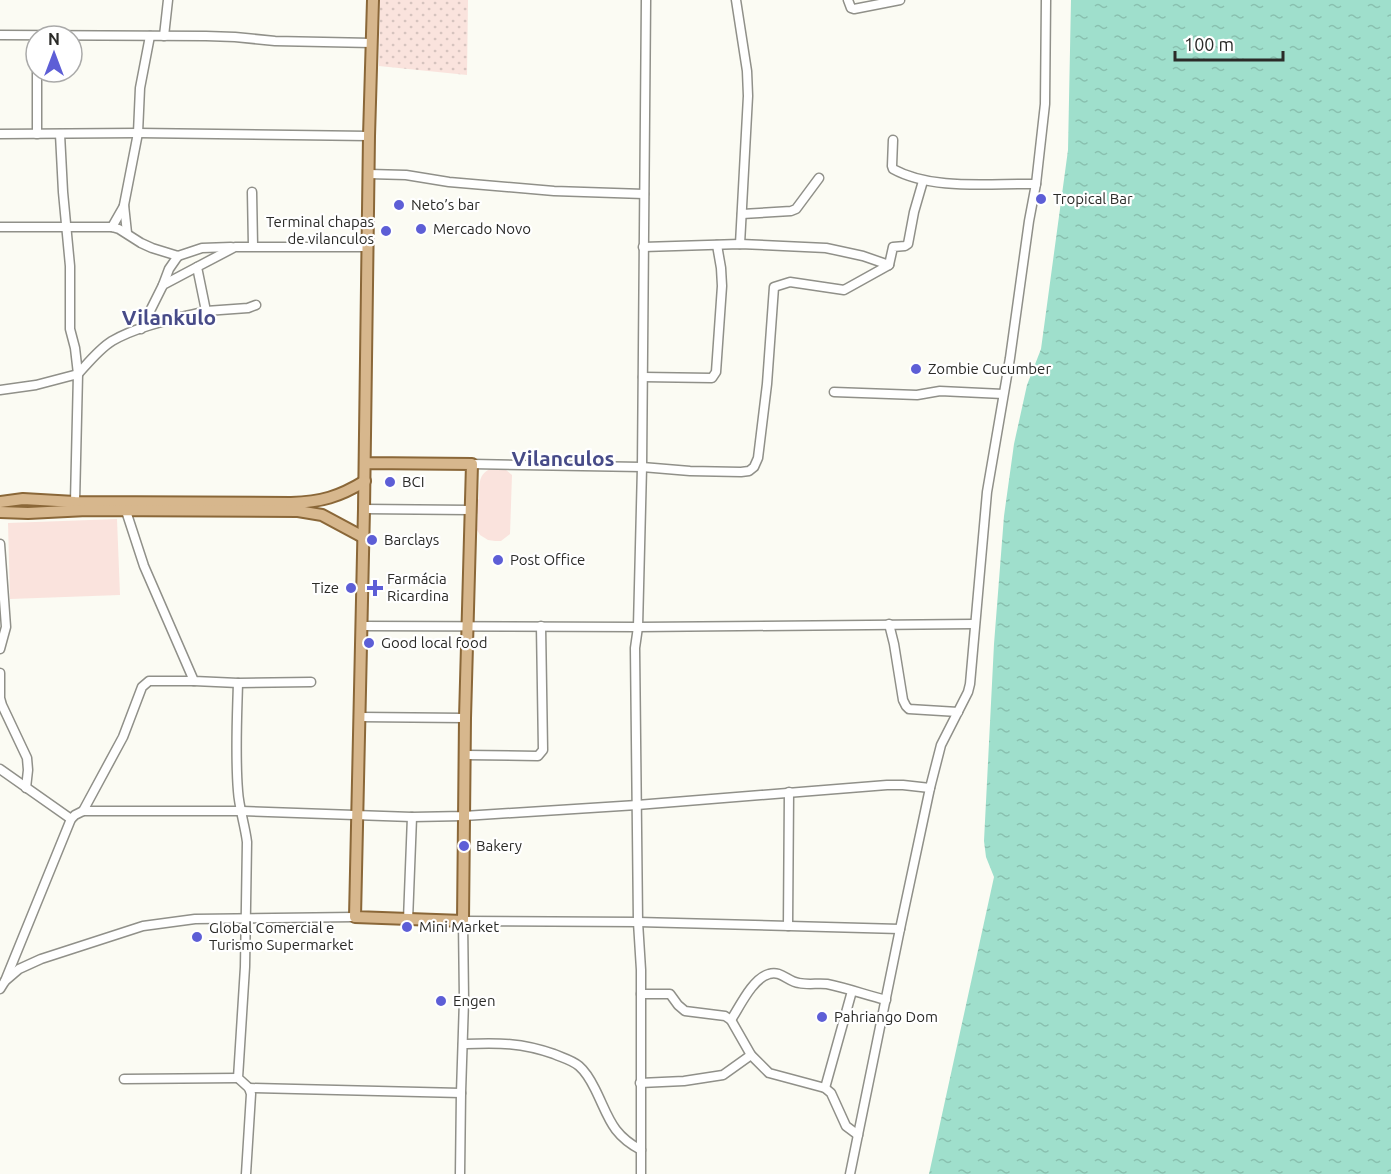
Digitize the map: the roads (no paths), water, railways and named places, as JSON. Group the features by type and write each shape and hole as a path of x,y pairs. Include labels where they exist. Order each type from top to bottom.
{"main road":[{"path":"365,463 472,464 465,718 463,921 355,917 373,0"},
{"path":"0,502 29,499 75,502 311,502 333,497 365,481"},
{"path":"28,513 29,499"},
{"path":"12,500 6,512 298,511 322,515 363,537"}],"street":[{"path":"164,36 168,0"},
{"path":"641,1174 641,970 638,922 635,648 638,627 642,467 646,0"},
{"path":"736,0 747,71 748,96 740,244"},
{"path":"848,0 851,8 854,9 900,0"},
{"path":"850,1174 930,788 941,745 970,684 987,492 1010,358 1036,184 1045,104 1046,0"},
{"path":"0,35 24,36"},
{"path":"84,36 235,37 275,41 372,43"},
{"path":"127,233 124,205 138,133 140,88 150,36"},
{"path":"37,84 37,134"},
{"path":"0,134 369,136"},
{"path":"60,134 70,266 69,329 75,348 78,374 75,502"},
{"path":"893,140 892,166 894,169 922,181 957,184 1036,184"},
{"path":"369,174 406,175 449,182 554,191 644,194"},
{"path":"742,214 796,209 819,178"},
{"path":"472,464 749,471 759,458 774,287 790,282 844,290 889,265 893,247 907,246 909,241 922,181"},
{"path":"252,192 252,246"},
{"path":"112,227 124,205"},
{"path":"0,227 112,227 152,248 178,256 202,248 368,247"},
{"path":"643,247 740,244 826,248 863,256 889,265"},
{"path":"643,377 712,378 715,375 722,286 717,245"},
{"path":"163,285 235,247"},
{"path":"141,329 169,269 178,256"},
{"path":"197,267 206,311"},
{"path":"0,390 23,388 78,374 112,341 141,329 206,311 248,308 256,305"},
{"path":"834,392 917,395 940,391 1003,394"},
{"path":"364,510 470,510"},
{"path":"126,511 144,566 194,681"},
{"path":"0,544 6,627 0,649"},
{"path":"889,624 906,706 909,709 958,712"},
{"path":"361,626 638,627 974,624"},
{"path":"465,755 538,756 541,754 543,750 541,626"},
{"path":"0,673 2,705 27,758 26,788"},
{"path":"83,811 123,737 142,687 149,681 311,682"},
{"path":"238,683 238,792 247,842 243,1010 238,1077"},
{"path":"360,717 465,718"},
{"path":"0,769 70,819"},
{"path":"3,985 70,819 83,811 242,811 412,817 464,816 887,785 930,788"},
{"path":"788,926 789,792"},
{"path":"408,920 412,817"},
{"path":"3,985 19,969 41,958 143,926 195,919 355,917"},
{"path":"460,1174 464,1000 463,921 638,922 900,929"},
{"path":"731,1020 752,986 768,974 783,975 799,983 827,984 886,999"},
{"path":"825,1088 852,991"},
{"path":"640,994 670,994 686,1011 725,1016 731,1020 751,1055 772,1075 825,1088 831,1093 846,1126 858,1135"},
{"path":"463,1044 523,1045 570,1060 587,1074 615,1129 628,1143 641,1150"},
{"path":"640,1083 684,1081 723,1075 751,1055"},
{"path":"124,1079 238,1077 249,1088 250,1094 246,1174"},
{"path":"249,1088 461,1093"}],"water":[{"path":"1071,0 1391,0 1391,1174 929,1174 994,877 986,857 984,841 994,644 1004,516 1014,444 1027,385 1041,349 1068,150"}],"place":[{"name":"Tropical Bar","path":"1041,199"},
{"name":"Neto’s bar","path":"399,205"},
{"name":"Mercado Novo","path":"421,229"},
{"name":"Terminal chapas de vilanculos","path":"386,231"},
{"name":"Zombie Cucumber","path":"916,369"},
{"name":"BCI","path":"390,482"},
{"name":"Barclays","path":"372,540"},
{"name":"Post Office","path":"498,560"},
{"name":"Tize","path":"351,588"},
{"name":"Farmácia Ricardina","path":"375,588"},
{"name":"Good local food","path":"369,643"},
{"name":"Bakery","path":"464,846"},
{"name":"Mini Market","path":"407,927"},
{"name":"Global Comercial e Turismo Supermarket","path":"197,937"},
{"name":"Engen","path":"441,1001"},
{"name":"Pahriango Dom","path":"822,1017"}],"district":[{"name":"Vilankulo","path":"169,318"},
{"name":"Vilanculos","path":"563,459"}]}
